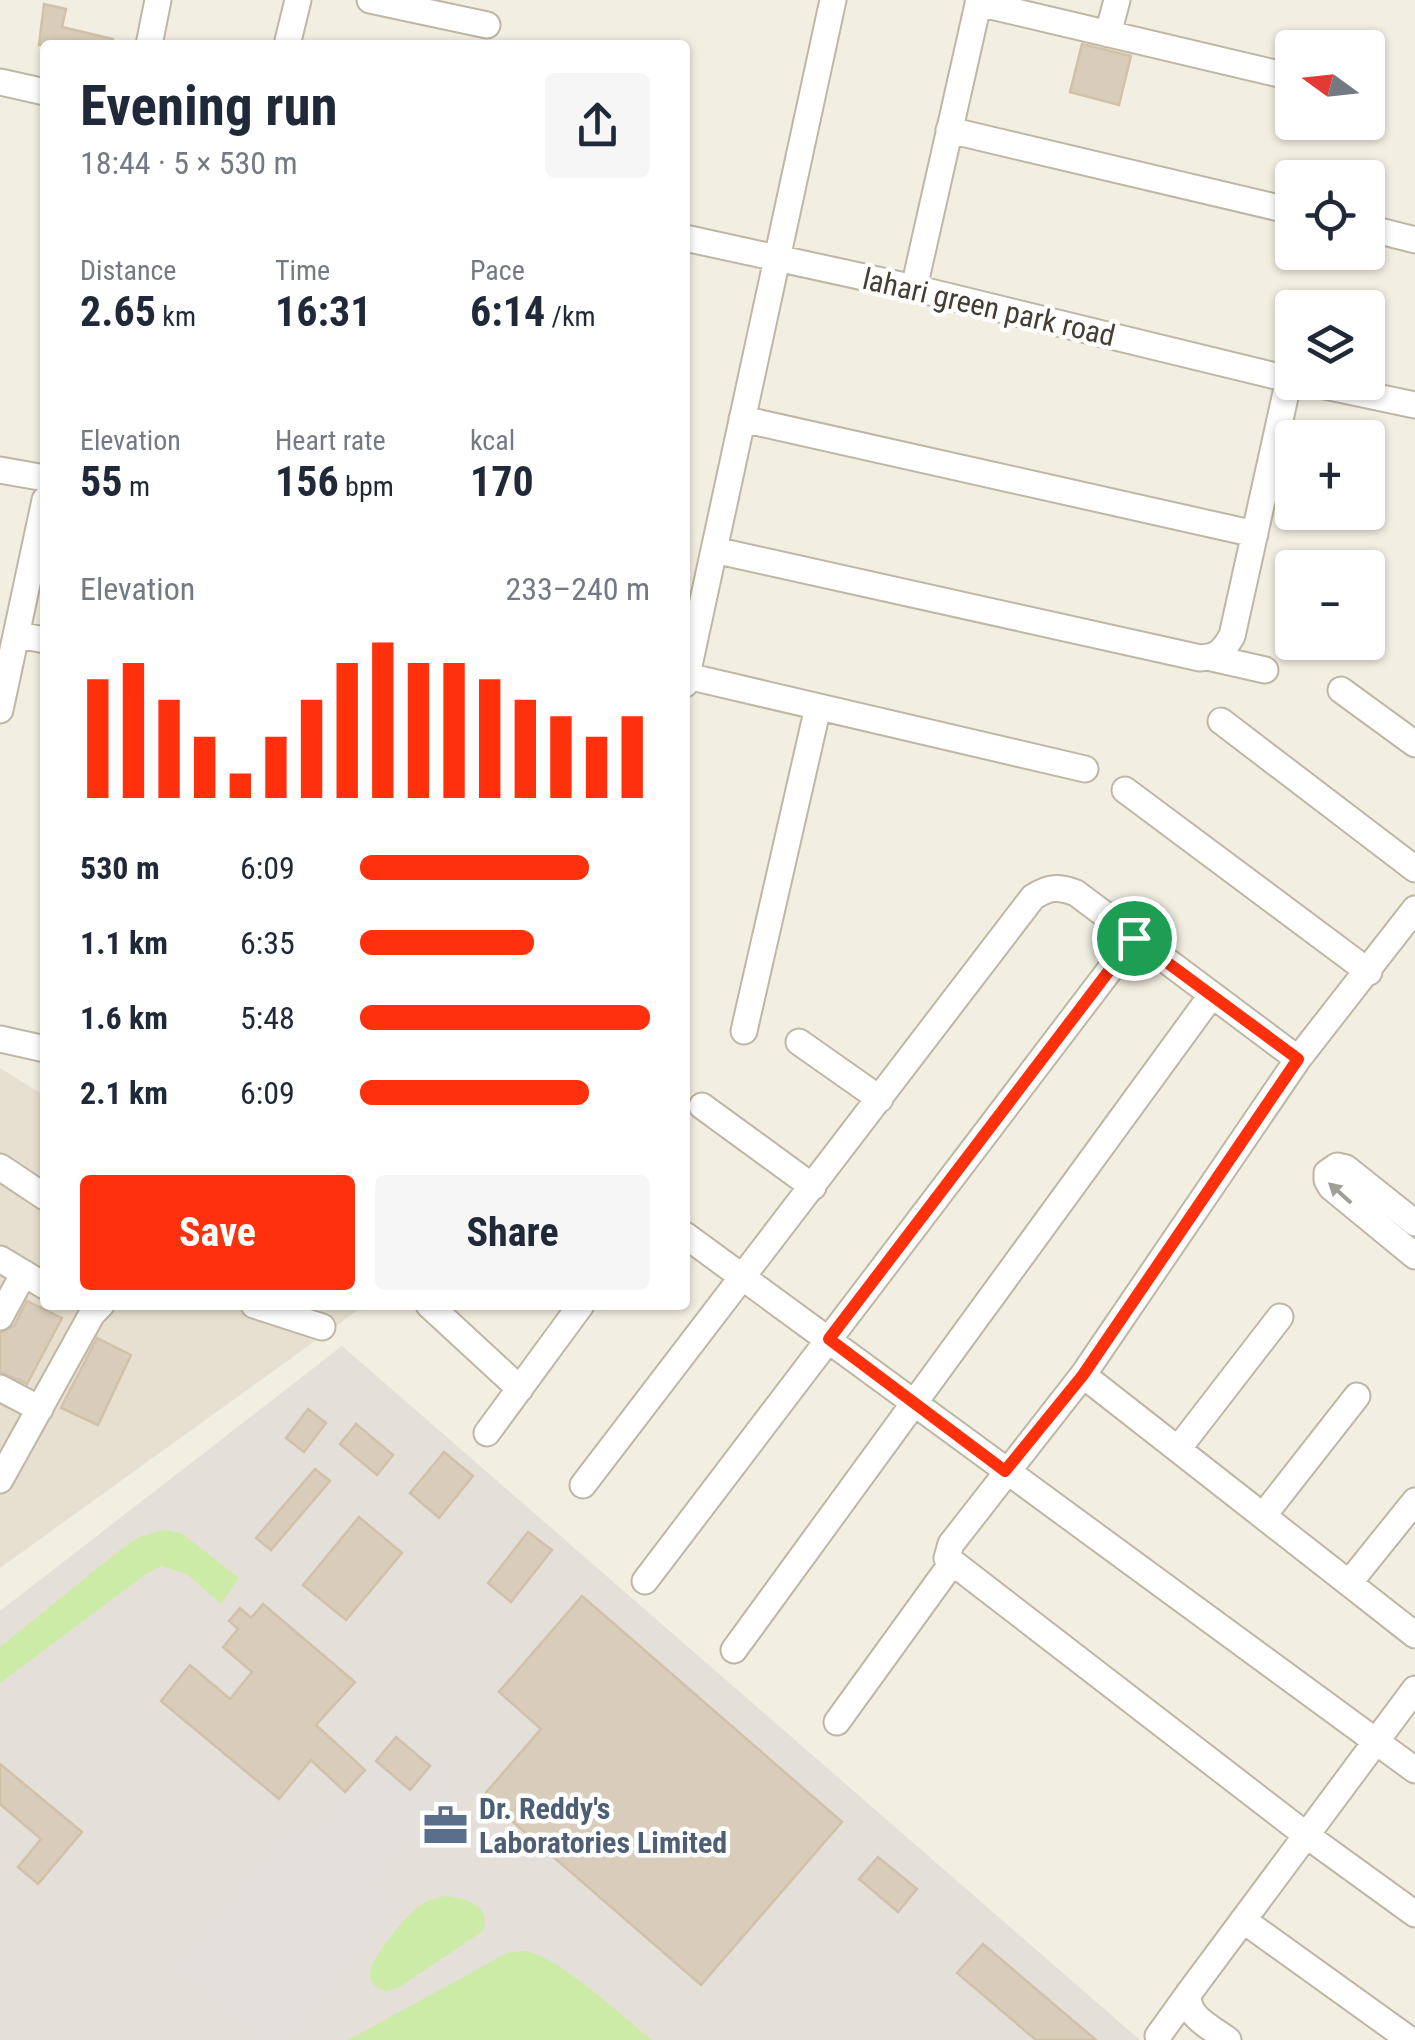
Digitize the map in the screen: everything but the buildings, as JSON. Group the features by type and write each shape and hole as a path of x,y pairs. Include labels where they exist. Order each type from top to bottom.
{"street":[{"path":"150,40 158,0"},
{"path":"288,40 298,0"},
{"path":"370,0 487,26"},
{"path":"690,661 832,0"},
{"path":"1108,34 1117,0"},
{"path":"914,288 979,2 1275,72"},
{"path":"1,86 40,91"},
{"path":"950,130 1275,207"},
{"path":"1385,232 1415,240"},
{"name":"lahari green park road","path":"690,239 914,288 1275,375"},
{"name":"lahari green park road","path":"1385,399 1415,405"},
{"path":"1212,658 1223,652 1232,636 1291,400"},
{"path":"742,420 1255,534"},
{"path":"0,470 40,477"},
{"path":"0,710 40,529"},
{"path":"714,550 1265,670"},
{"path":"18,635 40,639"},
{"path":"690,681 1085,769"},
{"path":"1341,690 1415,744"},
{"path":"744,1031 818,707"},
{"path":"1222,722 1415,869"},
{"path":"1124,790 1369,972"},
{"path":"583,1485 1032,898 1045,889 1060,887 1076,894 1298,1059"},
{"path":"1415,910 1298,1059 1083,1375 1005,1471 947,1550 946,1558 1415,1914"},
{"path":"646,1580 1134,938"},
{"path":"734,1650 1210,996"},
{"path":"0,1039 40,1047"},
{"path":"799,1042 880,1099"},
{"path":"702,1106 813,1187"},
{"path":"1415,1223 1346,1168 1338,1166 1328,1173 1331,1186 1415,1256"},
{"path":"0,1168 40,1194"},
{"path":"690,1238 1415,1770"},
{"path":"0,1259 34,1279 0,1317"},
{"path":"0,1480 89,1310"},
{"path":"270,1310 322,1326"},
{"path":"434,1310 520,1388"},
{"path":"487,1433 577,1310"},
{"path":"1178,1450 1280,1316"},
{"path":"1083,1375 1415,1635"},
{"path":"0,1388 40,1409"},
{"path":"1262,1516 1357,1396"},
{"path":"1348,1583 1415,1501"},
{"path":"837,1722 952,1564"},
{"path":"1158,2036 1415,1689"},
{"path":"1243,1920 1410,2040"},
{"path":"1188,1993 1187,2006 1191,2012 1228,2040"}],"shaded area":[{"path":"0,1068 40,1093 40,1310 358,1310 0,1568"},
{"name":"Dr. Reddy's Laboratories Limited","path":"342,1346 1140,2040 0,2040 0,1611"},
{"path":"399,1730 458,1777 371,1886 395,1906 289,2040 266,2040 177,1969 292,1824 312,1839"}],"green space":[{"path":"165,1530 181,1533 239,1578 221,1604 187,1574 162,1566 0,1683 0,1647 120,1550 139,1537"},
{"path":"445,1896 475,1904 484,1915 483,1931 398,1988 385,1991 375,1986 370,1978 371,1968 390,1937 422,1904"},
{"path":"524,1951 554,1963 652,2040 348,2040 507,1953"}],"place":[{"name":"Dr. Reddy's Laboratories Limited","path":"446,1825"}],"route":[{"path":"1134,938 1298,1059 1083,1375 1005,1471 829,1339 1134,938"}]}
